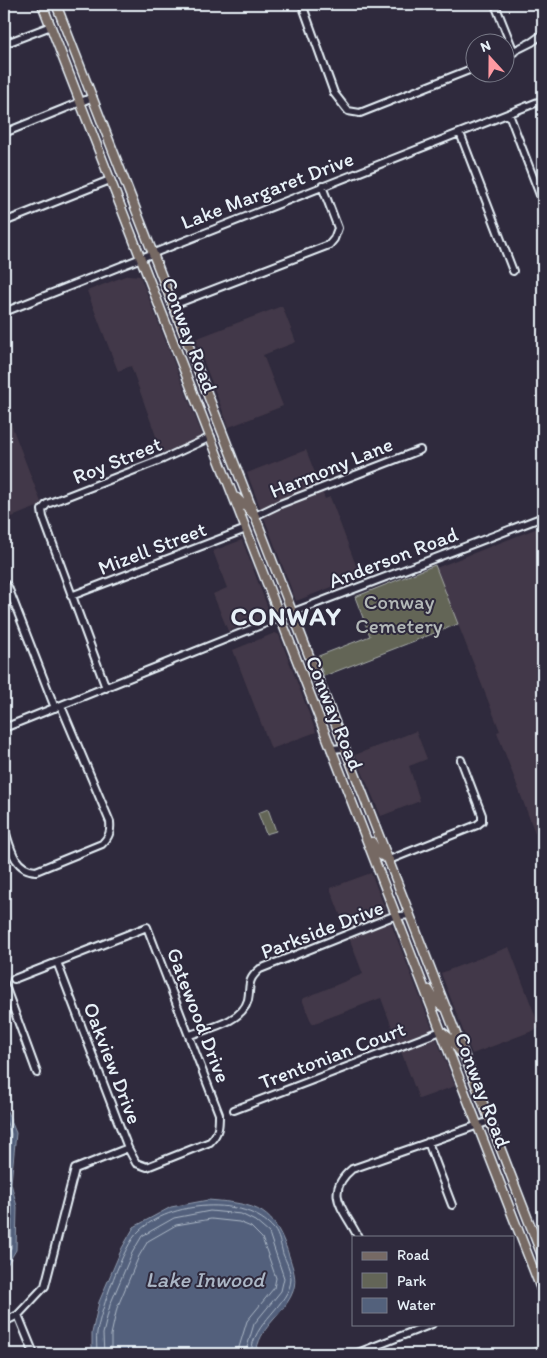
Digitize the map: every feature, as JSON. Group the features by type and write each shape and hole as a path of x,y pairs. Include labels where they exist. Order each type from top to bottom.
{"main road":[{"name":"Conway Road","path":"42,4 543,1294"},
{"name":"Conway Road","path":"56,4 543,1258"},
{"path":"232,493 245,509 255,516"},
{"path":"361,825 379,854 389,860"},
{"path":"420,978 437,1003 446,1009"},
{"path":"441,1031 451,1039 467,1061"}],"street":[{"path":"302,4 334,93 348,111 360,113 464,72"},
{"path":"496,7 506,32"},
{"path":"4,44 51,26"},
{"path":"514,52 543,34"},
{"path":"4,132 92,97"},
{"name":"Lake Margaret Drive","path":"4,312 543,100"},
{"path":"508,114 543,203"},
{"path":"460,133 513,271"},
{"path":"4,222 110,180"},
{"path":"173,305 329,245 334,239 338,228 322,186"},
{"name":"Roy Street","path":"71,596 42,517 42,510 47,504 163,459 211,438"},
{"name":"Harmony Lane","path":"255,516 280,504 420,450"},
{"name":"Anderson Road","path":"4,728 291,613 543,517"},
{"name":"Mizell Street","path":"71,596 246,529"},
{"path":"4,583 8,586 58,707 110,822 110,832 102,844 36,871 28,870 17,862 4,827"},
{"path":"71,596 106,688"},
{"path":"330,749 344,748"},
{"path":"389,860 477,825 482,821 482,815 461,760"},
{"name":"Parkside Drive","path":"190,1035 233,1018 242,1011 248,1000 248,984 253,975 260,969 397,917 410,915"},
{"name":"Gatewood Drive","path":"57,962 147,928 219,1114 219,1127 216,1136 210,1142 147,1167"},
{"path":"14,979 57,962"},
{"name":"Oakview Drive","path":"57,962 128,1148 136,1163 147,1167"},
{"path":"4,983 37,1073"},
{"name":"Trentonian Court","path":"234,1110 441,1031"},
{"path":"357,1236 338,1205 338,1194 342,1177 352,1169 490,1120"},
{"path":"428,1142 452,1205"},
{"path":"4,1322 18,1315 45,1286 74,1169 128,1148"},
{"path":"18,1315 34,1354"},
{"path":"355,1354 427,1326"},
{"path":"533,1354 543,1350"}],"shaded area":[{"path":"128,275 140,276 203,437 162,453 131,366 118,371 87,291"},
{"path":"282,306 296,342 263,355 283,406 229,427 195,339"},
{"path":"4,406 42,505 4,520"},
{"path":"306,450 325,499 330,497 360,576 296,601 247,473"},
{"path":"543,526 543,844 540,846 497,732 500,731 436,568"},
{"path":"242,540 269,611 265,617 228,631 213,594 227,588 213,551"},
{"path":"275,633 279,635 316,732 271,749 233,650"},
{"path":"416,731 427,759 409,766 420,801 381,816 355,755"},
{"path":"371,873 455,1086 419,1099 381,998 312,1024 302,999 363,974 330,888"},
{"path":"509,947 540,1028 472,1054 441,973"}],"green space":[{"name":"Conway Cemetery","path":"435,565 458,624 324,676 316,657 370,636 355,597"},
{"path":"268,809 276,831 266,834 258,813"}],"water":[{"path":"4,1104 16,1133 11,1183 17,1207 16,1250 4,1270"},
{"name":"Lake Inwood","path":"208,1200 252,1207 271,1219 284,1242 293,1268 295,1277 291,1296 265,1330 256,1354 92,1354 92,1333 99,1302 122,1248 134,1227 171,1207"}],"district":[{"name":"CONWAY","path":"286,616"}]}
